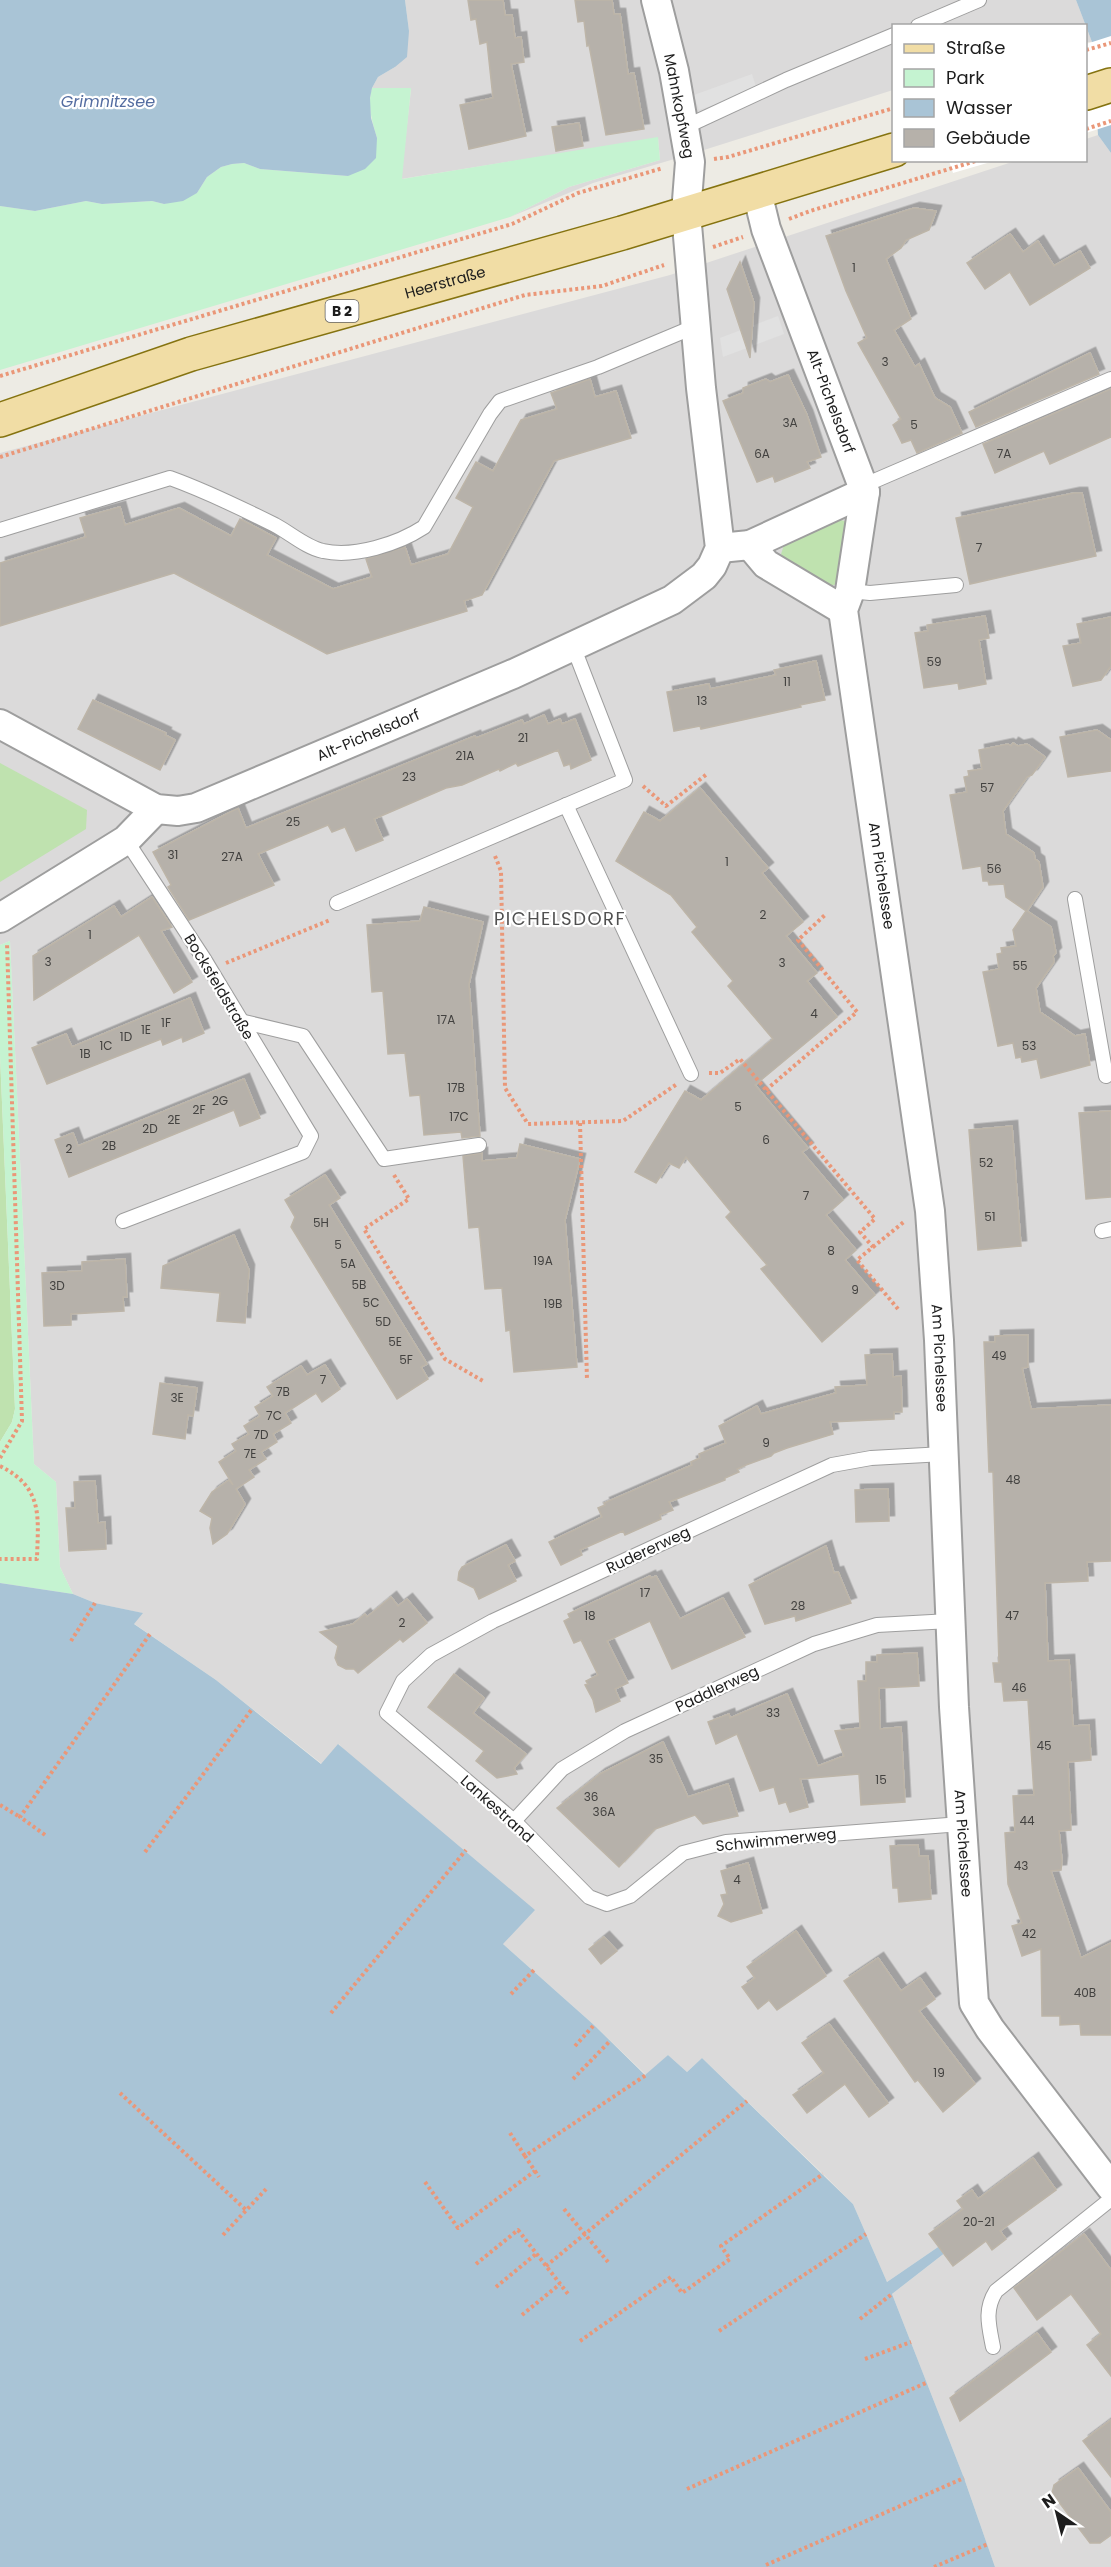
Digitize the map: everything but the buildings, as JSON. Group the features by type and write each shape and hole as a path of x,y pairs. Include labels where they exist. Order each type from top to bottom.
{"main road":[{"path":"1087,93 1111,85"},
{"name":"Heerstraße","path":"0,420 191,354 686,213 892,151"}],"street":[{"name":"Mahnkopfweg","path":"656,0 674,71 690,162 686,213"},
{"name":"Alt-Pichelsdorf","path":"757,192 766,229 865,492"},
{"path":"686,213 720,548 750,544 865,492"},
{"name":"Am Pichelssee","path":"865,492 847,601 930,1211 939,1340 961,1824 974,2003 990,2029 1111,2187"},
{"path":"750,544 766,564 847,601"},
{"name":"Alt-Pichelsdorf","path":"0,724 156,809 178,811 207,804 513,674 672,600 704,576 712,566 720,548"},
{"path":"3,928 126,840 156,809"}],"lane":[{"path":"923,24 979,0"},
{"path":"684,127 786,80 892,36"},
{"path":"0,530 170,478 245,511 320,551 339,554 356,553 411,535 424,527 490,414 500,401 598,367 696,326"},
{"path":"865,492 874,481 1111,379"},
{"path":"847,601 870,592 956,585"},
{"path":"337,903 625,780 573,646"},
{"path":"566,805 691,1074"},
{"name":"Bocksfeldstraße","path":"123,1221 303,1152 310,1136 204,959 126,840"},
{"path":"1075,899 1106,1076"},
{"path":"240,1021 303,1036 384,1159 478,1145"},
{"name":"Rudererweg","path":"387,1713 403,1681 431,1655 493,1621 832,1465 871,1458 944,1454"},
{"name":"Paddlerweg","path":"514,1821 562,1769 625,1731 814,1644 877,1625 950,1621"},
{"name":"Lankestrand","path":"387,1713 514,1821 589,1897 607,1904"},
{"name":"Schwimmerweg","path":"607,1904 630,1896 684,1853 726,1842 961,1824"},
{"path":"993,2347 987,2316 990,2301 996,2291 1111,2199"}],"path":[{"path":"1087,50 1111,43"},
{"path":"0,376 512,224 578,193 690,162 728,157 892,109"},
{"path":"1087,129 1111,121"},
{"path":"788,220 810,211 973,162"},
{"path":"0,457 525,295 602,286 753,234"},
{"path":"494,853 501,871 505,1088 528,1124 623,1121 691,1074 720,1073 740,1059 875,1219 860,1232 873,1247"},
{"path":"766,1090 857,1012 798,940 825,915"},
{"path":"0,1458 22,1421 3,928"},
{"path":"580,1122 587,1380"},
{"path":"384,1159 409,1199 364,1229 446,1359 483,1381"},
{"path":"898,1309 857,1260 914,1214 930,1211"},
{"path":"0,1466 30,1489 36,1504 38,1530 37,1559 0,1559"},
{"path":"71,1641 95,1603"},
{"path":"20,1817 150,1634"},
{"path":"145,1852 252,1709"},
{"path":"0,1805 45,1835"},
{"path":"332,2013 466,1850"},
{"path":"511,1994 534,1970"},
{"path":"574,2046 594,2025"},
{"path":"573,2079 610,2041"},
{"path":"525,2156 646,2075"},
{"path":"120,2093 246,2210"},
{"path":"546,2266 747,2101"},
{"path":"510,2133 539,2177"},
{"path":"425,2182 458,2228 535,2170"},
{"path":"580,2341 671,2277 682,2293 730,2259 721,2246 823,2174"},
{"path":"223,2235 268,2187"},
{"path":"564,2209 608,2262"},
{"path":"476,2264 518,2230 568,2295"},
{"path":"719,2331 866,2234"},
{"path":"496,2287 536,2254"},
{"path":"522,2315 560,2284"},
{"path":"860,2319 892,2294"},
{"path":"864,2359 911,2342"},
{"path":"687,2489 928,2382"},
{"path":"766,2565 964,2478"},
{"path":"934,2567 988,2544"}],"shaded area":[{"path":"405,0 1076,0 1085,24 892,24 892,90 593,183 510,217 569,187 660,160 658,138 401,179 411,89 372,88 378,77 395,67 409,31"},
{"path":"1087,29 1092,42 1087,42"},
{"path":"752,74 757,90 699,110 694,95"},
{"path":"1098,135 1111,153 1111,2567 995,2567 964,2478 892,2294 946,2252 941,2245 887,2282 853,2204 823,2174 702,2058 687,2072 668,2055 646,2075 503,1944 339,1744 322,1764 216,1680 133,1623 142,1613 95,1603 73,1594 60,1567 56,1482 34,1464 10,941 0,945 0,453 670,275 1012,162 1087,162 1087,139"},
{"path":"778,316 784,334 723,357 720,338"}],"green space":[{"path":"372,88 411,88 402,179 658,137 660,160 569,187 510,217 0,370 0,206 35,211 86,201 102,204 152,201 164,204 197,193 207,177 221,167 232,164 244,163 260,169 348,176 377,138 370,107"},
{"path":"841,520 848,522 843,583 828,586 786,561 781,554 784,545"},
{"path":"0,763 87,810 86,829 0,882"},
{"path":"10,941 34,1464 56,1482 60,1567 73,1594 0,1583 0,1442 12,1422 15,1409 0,1055 0,945"},
{"path":"0,1055 15,1409 12,1422 0,1442"}],"water":[{"name":"Grimnitzsee","path":"0,0 405,0 409,31 407,57 378,77 372,88 371,118 377,138 376,158 365,169 348,176 260,169 244,163 232,164 221,167 207,177 197,193 183,201 164,204 152,201 102,204 86,201 35,211 0,206"},
{"path":"1076,0 1111,0 1111,153 1098,135 1092,42"},
{"path":"0,1583 73,1594 95,1603 143,1613 134,1624 216,1680 321,1764 338,1744 535,1910 503,1944 594,2025 645,2075 668,2055 687,2072 702,2058 853,2204 887,2282 941,2245 946,2252 892,2294 964,2478 995,2567 0,2567"}],"pier":[{"path":"1111,36 1111,125 1087,133 1087,44"},
{"path":"950,162 991,162 953,173"}],"district":[{"name":"PICHELSDORF","path":"560,919"}]}
